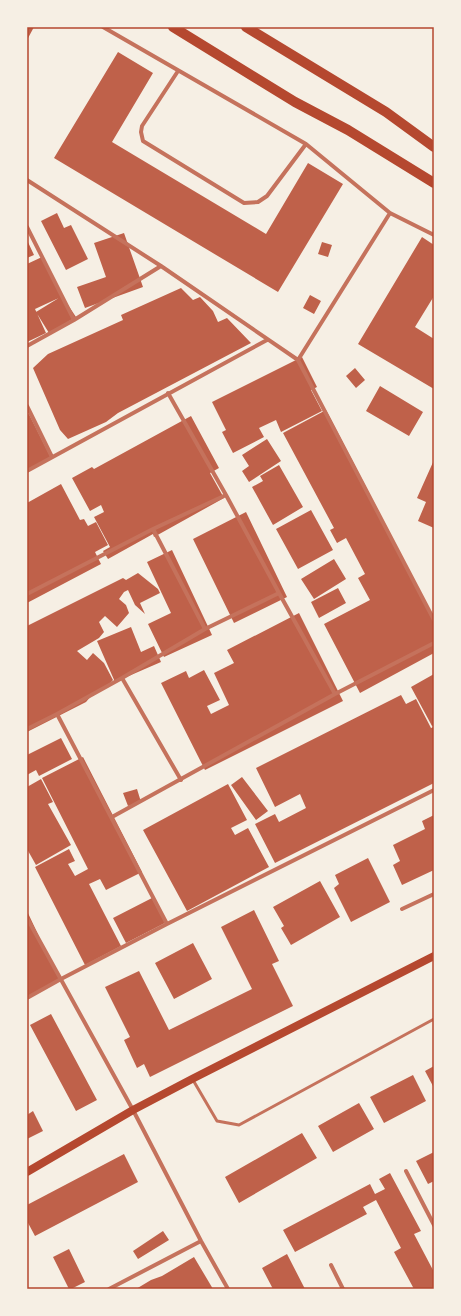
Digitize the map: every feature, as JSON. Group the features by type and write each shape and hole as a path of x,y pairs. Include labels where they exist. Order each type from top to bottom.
{"main road":[{"path":"173,27 295,102 348,130 434,183"},
{"path":"246,27 386,112 434,147"},
{"path":"27,1172 133,1110 434,956"}],"street":[{"path":"103,27 306,144 390,213 434,235"},
{"path":"178,71 142,126 143,140 244,202 258,202 267,196 306,144"},
{"path":"27,180 161,266 298,360 434,620"},
{"path":"298,360 390,213"},
{"path":"27,228 74,320"},
{"path":"27,346 74,320 161,266"},
{"path":"27,471 267,340"},
{"path":"168,393 226,495 335,694"},
{"path":"27,406 52,457"},
{"path":"27,594 152,529 226,495"},
{"path":"152,529 205,629"},
{"path":"27,729 122,678 205,629 279,593"},
{"path":"112,817 335,694 434,643"},
{"path":"122,678 180,780"},
{"path":"57,714 167,924"},
{"path":"27,998 167,924 434,790"},
{"path":"402,909 434,894"},
{"path":"27,918 133,1110 201,1241 228,1289"},
{"path":"406,1171 434,1225"},
{"path":"109,1289 201,1241"},
{"path":"330,1265 343,1289"}],"lane":[{"path":"192,1079 217,1121 239,1125 434,1018"}],"building":[{"path":"27,27 34,27 27,40"},
{"path":"118,52 153,73 112,142 266,234 308,163 343,184 278,292 54,158"},
{"path":"57,213 64,228 71,225 88,259 66,270 41,221"},
{"path":"124,233 143,287 85,308 77,287 106,277 94,243"},
{"path":"422,237 434,245 434,296 415,327 434,339 434,389 358,344"},
{"path":"27,240 34,255 27,258"},
{"path":"322,242 332,245 328,257 318,254"},
{"path":"42,257 61,297 35,309 46,333 27,342 27,264"},
{"path":"181,288 193,300 200,297 213,311 218,322 227,318 251,343 118,413 106,422 68,439 60,430 33,368 48,354 123,320 121,315"},
{"path":"310,295 321,301 314,314 303,308"},
{"path":"62,296 76,317 49,333 36,312"},
{"path":"302,357 317,387 311,390 322,411 281,432 276,420 259,428 264,437 233,453 222,432 226,430 212,402"},
{"path":"355,368 365,380 356,388 346,376"},
{"path":"380,386 423,412 409,436 366,411"},
{"path":"326,410 434,618 434,653 360,693 324,624 370,600 358,578 365,574 346,538 337,543 330,530 334,528 283,433"},
{"path":"29,414 51,458 27,470 27,415"},
{"path":"191,416 219,468 210,473 224,498 154,537 153,534 108,559 103,551 110,547 94,517 104,512 101,505 90,511 72,478 92,467 94,469"},
{"path":"267,439 281,461 249,482 242,471 249,466 242,455"},
{"path":"434,460 434,528 418,521 426,502 417,498"},
{"path":"279,465 303,507 273,525 252,487 263,481 260,476"},
{"path":"61,484 80,520 84,519 88,526 96,522 108,545 95,552 101,564 27,603 27,503"},
{"path":"311,510 333,550 298,569 276,529"},
{"path":"246,512 287,597 234,623 193,539"},
{"path":"172,550 212,635 164,657 148,624 171,613 147,562"},
{"path":"334,559 346,579 314,599 301,579"},
{"path":"138,573 158,589 160,593 140,603 145,614 135,605 128,590 124,592 119,599 126,605 129,613 117,627 105,616 99,622 104,632 99,638 77,651 87,660 93,653 104,663 113,680 106,688 92,695 86,702 27,732 27,626 123,578 126,580"},
{"path":"338,588 346,603 319,618 311,602"},
{"path":"299,613 343,701 205,770 161,683 186,671 189,678 204,670 220,700 207,706 211,714 229,705 214,673 234,663 227,650"},
{"path":"131,627 141,652 154,646 161,662 115,682 97,641"},
{"path":"434,674 434,725 432,726 411,687"},
{"path":"401,695 406,704 416,699 431,728 434,727 434,783 275,863 255,824 275,814 279,822 306,808 300,794 275,807 256,768"},
{"path":"61,738 72,759 39,776 36,770 27,775 27,755"},
{"path":"83,757 142,872 106,890 100,879 89,884 121,946 85,965 35,867 69,849 75,861 68,864 75,876 88,869 42,778"},
{"path":"242,777 268,811 256,820 231,785"},
{"path":"41,779 53,802 48,804 71,845 36,865 27,849 27,787"},
{"path":"228,784 247,820 231,828 235,835 248,828 269,867 187,911 143,830"},
{"path":"137,789 141,802 128,806 123,793"},
{"path":"434,815 434,870 402,885 393,865 400,861 393,845 425,829 422,821"},
{"path":"368,858 390,902 351,922 334,888 339,884 335,875"},
{"path":"320,881 340,917 291,945 281,928 284,926 273,907"},
{"path":"152,898 165,923 126,943 113,918"},
{"path":"254,910 279,961 272,964 293,1006 150,1077 144,1064 137,1068 124,1040 130,1037 105,987 139,971 169,1030 252,989 221,927"},
{"path":"27,911 60,981 27,997"},
{"path":"193,943 212,979 174,999 155,963"},
{"path":"51,1014 97,1100 76,1111 30,1025"},
{"path":"434,1066 434,1088 425,1071"},
{"path":"413,1075 426,1101 384,1123 370,1097"},
{"path":"359,1103 374,1129 333,1152 318,1126"},
{"path":"33,1111 43,1131 27,1139 27,1115"},
{"path":"302,1133 317,1158 239,1203 225,1177"},
{"path":"434,1152 434,1181 428,1184 416,1161"},
{"path":"124,1154 138,1182 35,1236 27,1221 27,1205"},
{"path":"390,1173 421,1231 414,1234 434,1272 434,1289 414,1289 394,1252 401,1248 376,1200 363,1207 367,1214 295,1252 283,1230 370,1184 375,1194 385,1189 379,1179"},
{"path":"163,1231 169,1240 138,1259 133,1251"},
{"path":"69,1249 85,1282 71,1289 69,1289 53,1257"},
{"path":"287,1254 305,1289 273,1289 262,1268"},
{"path":"194,1257 213,1289 136,1289 151,1280 162,1276"}]}
